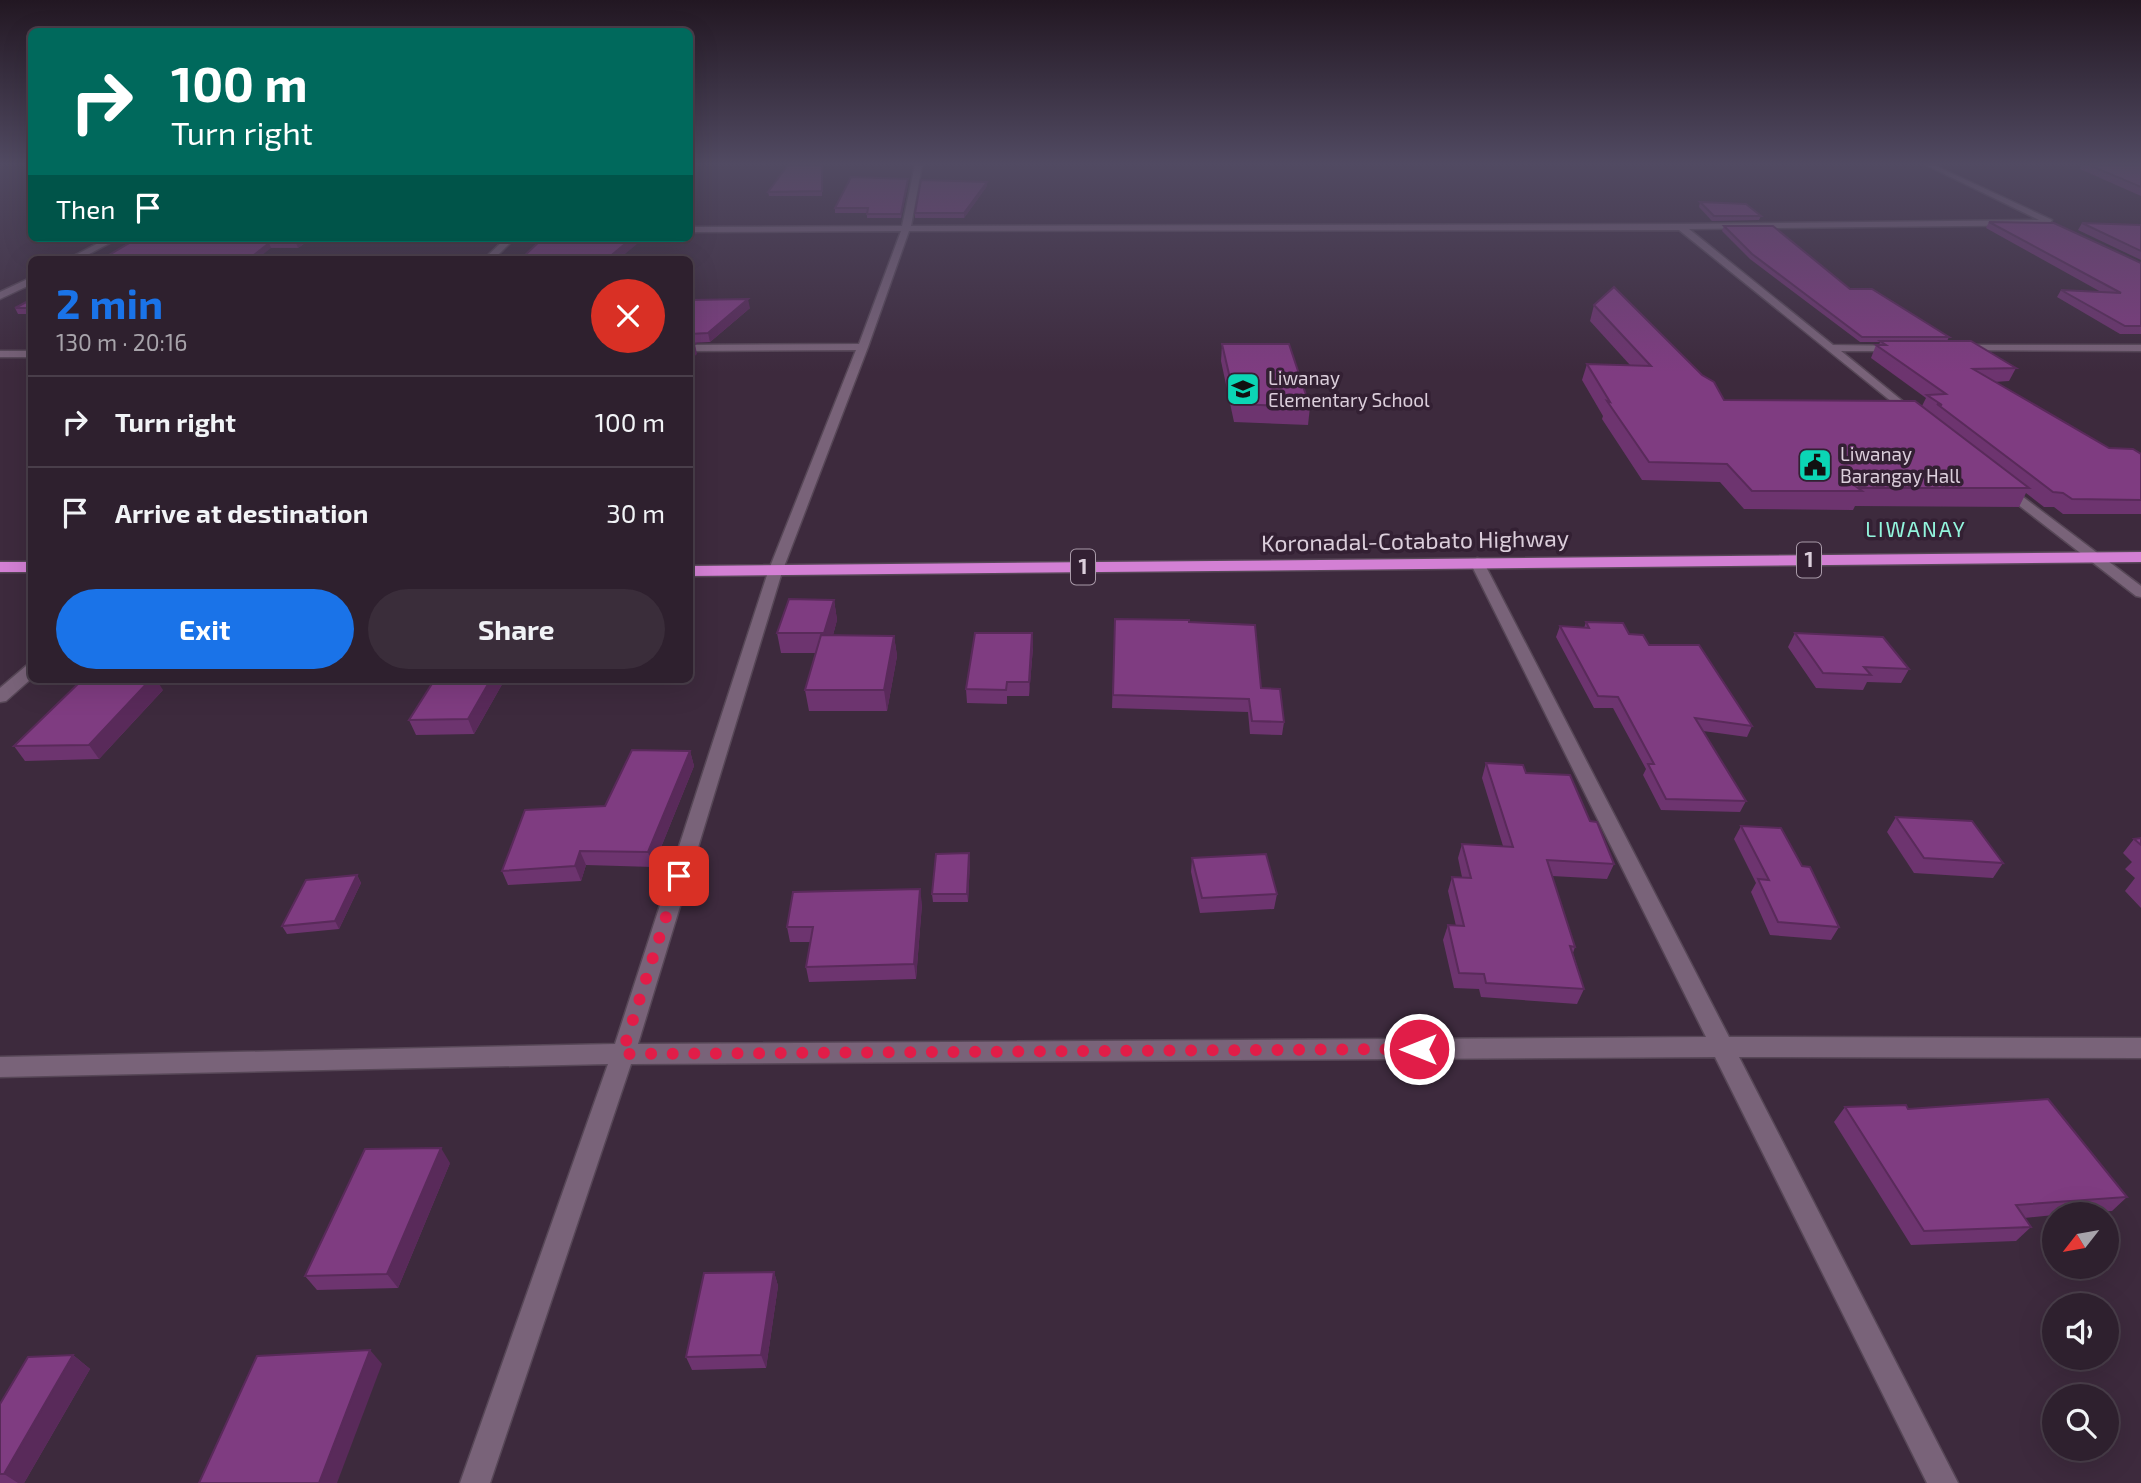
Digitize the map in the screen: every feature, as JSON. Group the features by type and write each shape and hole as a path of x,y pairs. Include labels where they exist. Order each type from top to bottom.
{"highway":[{"name":"Koronadal-Cotabato Highway","path":"693,571 2141,557"},
{"path":"0,567 28,566"}],"street":[{"path":"475,1483 622,1054 775,572 904,234"},
{"path":"1690,234 1924,424"},
{"path":"79,256 107,242"},
{"path":"492,256 507,242"},
{"path":"0,296 28,282"},
{"path":"693,348 863,347"},
{"path":"1829,348 1911,348"},
{"path":"1951,348 2141,348"},
{"path":"0,354 28,354"},
{"path":"1977,466 2141,593"},
{"path":"1477,562 1943,1483"},
{"path":"0,697 28,672"},
{"path":"0,1067 622,1054 1721,1047 2141,1048"}],"building":[{"path":"1732,234 1783,234 1850,289 1872,289 1949,337 1862,337 1752,254"},
{"path":"2012,234 2078,234 2141,263 2141,326 2125,326 2061,290 2121,293"},
{"path":"2106,234 2141,234 2141,251"},
{"path":"131,242 297,242 269,243 253,256 107,256"},
{"path":"539,242 627,242 611,256 524,256"},
{"path":"1614,287 1702,375 1714,382 1724,400 1915,401 2029,488 1752,491 1727,464 1649,462 1607,401 1610,402 1587,364 1651,366 1594,305"},
{"path":"748,299 708,333 693,334 693,300"},
{"path":"28,301 28,308 15,308"},
{"path":"1880,341 1971,341 2016,368 1973,369 2109,448 2133,449 2141,454 2141,500 2072,499 2063,493 2053,492 1937,404 1942,405 1927,395 1946,394 1876,345 1886,345"},
{"path":"1222,344 1289,344 1310,407 1236,404"},
{"path":"789,599 834,600 824,633 777,633"},
{"path":"1115,619 1189,620 1255,625 1261,688 1280,689 1284,722 1252,721 1249,699 1113,695"},
{"path":"1586,622 1623,623 1629,634 1643,635 1649,645 1699,645 1752,726 1695,718 1746,801 1666,799 1648,764 1654,764 1618,697 1598,696 1560,626 1589,628"},
{"path":"975,633 1032,633 1029,682 1007,682 1006,690 966,689"},
{"path":"1795,633 1883,637 1909,669 1864,667 1871,675 1823,673"},
{"path":"821,635 894,636 884,690 805,690"},
{"path":"79,683 147,683 89,745 14,746"},
{"path":"432,683 489,683 468,719 409,720"},
{"path":"632,750 690,751 648,852 580,851 575,866 502,871 525,810 605,806"},
{"path":"1486,763 1523,765 1526,773 1570,775 1590,821 1597,822 1614,864 1547,860 1575,947 1570,946 1584,989 1486,983 1484,974 1459,973 1448,925 1464,926 1452,877 1471,878 1462,844 1513,847"},
{"path":"1896,817 1972,821 2003,863 1924,858"},
{"path":"1741,826 1781,828 1802,866 1810,867 1839,927 1778,922 1758,879 1769,880"},
{"path":"969,853 967,894 932,894 936,854"},
{"path":"1266,854 1277,894 1202,898 1192,858"},
{"path":"357,875 335,921 282,926 306,880"},
{"path":"920,889 914,964 806,967 813,927 787,927 793,892"},
{"path":"2048,1099 2127,1197 2016,1205 2031,1227 1924,1231 1845,1107 1906,1105 1908,1109"},
{"path":"441,1148 387,1274 305,1276 365,1149"},
{"path":"774,1272 761,1355 686,1357 704,1273"},
{"path":"370,1350 319,1483 199,1483 257,1356"},
{"path":"73,1355 4,1474 0,1474 0,1404 28,1357"}],"place":[{"name":"Liwanay Elementary School","path":"1243,389"},
{"name":"Liwanay Barangay Hall","path":"1815,465"}],"district":[{"name":"LIWANAY","path":"1916,530"}],"route":[{"path":"679,876 622,1054 1419,1049"}]}
